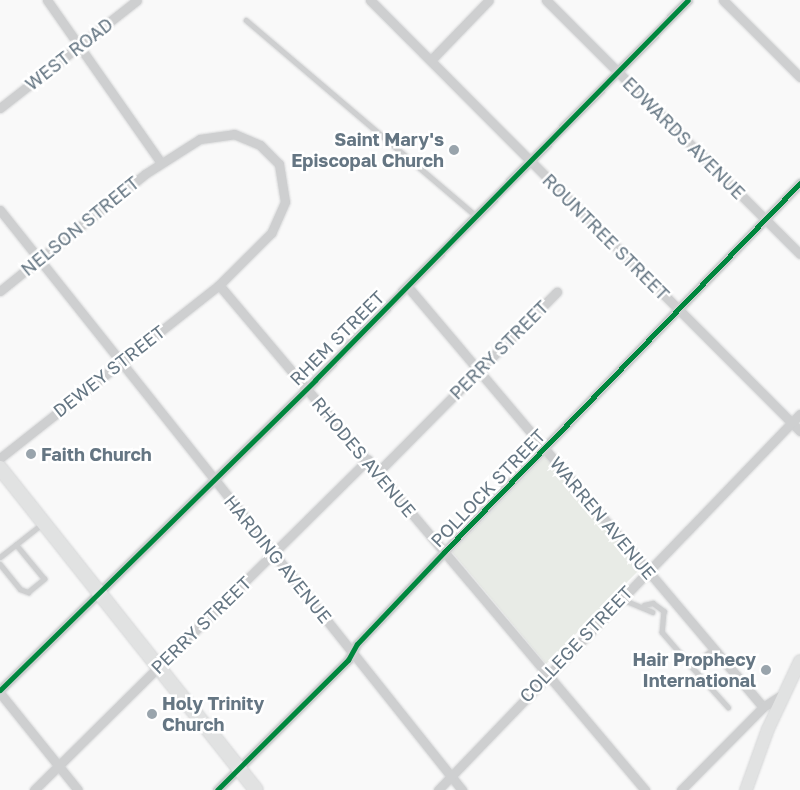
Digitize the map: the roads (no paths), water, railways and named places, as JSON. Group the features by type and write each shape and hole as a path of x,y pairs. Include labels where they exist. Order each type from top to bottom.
{"main road":[{"path":"0,468 256,790"}],"street":[{"path":"47,0 161,163"},
{"name":"WEST ROAD","path":"0,108 137,0"},
{"name":"ROUNTREE STREET","path":"370,0 800,431"},
{"path":"431,60 490,0"},
{"name":"EDWARDS AVENUE","path":"546,0 800,254"},
{"name":"RHEM STREET","path":"0,692 478,217 688,0"},
{"path":"722,0 800,77"},
{"name":"NELSON STREET","path":"0,291 161,163 221,133 254,142 279,164 286,193 278,223 219,285"},
{"name":"POLLOCK STREET","path":"217,790 352,652 444,552 800,184"},
{"name":"HARDING AVENUE","path":"0,210 462,790"},
{"name":"DEWEY STREET","path":"0,458 219,285"},
{"name":"RHODES AVENUE","path":"219,285 645,790"},
{"name":"WARREN AVENUE","path":"408,287 763,707"},
{"name":"PERRY STREET","path":"378,472 557,292"},
{"name":"COLLEGE STREET","path":"438,790 547,674 800,414"},
{"name":"PERRY STREET","path":"34,790 368,460"},
{"path":"746,790 784,694 800,661"},
{"path":"0,692 78,790"},
{"path":"681,790 763,707 784,694"}],"lane":[{"path":"246,20 478,217"},
{"path":"0,557 44,523"},
{"path":"0,564 20,589 28,592 44,579 16,545"},
{"path":"621,598 644,605 659,606 667,616 662,622 662,632 728,707"},
{"path":"644,605 652,612"},
{"path":"692,667 714,649"}],"place":[{"name":"Saint Mary's Episcopal Church","path":"454,150"},
{"name":"Faith Church","path":"31,454"},
{"name":"Hair Prophecy International","path":"766,670"},
{"name":"Holy Trinity Church","path":"152,714"}]}
